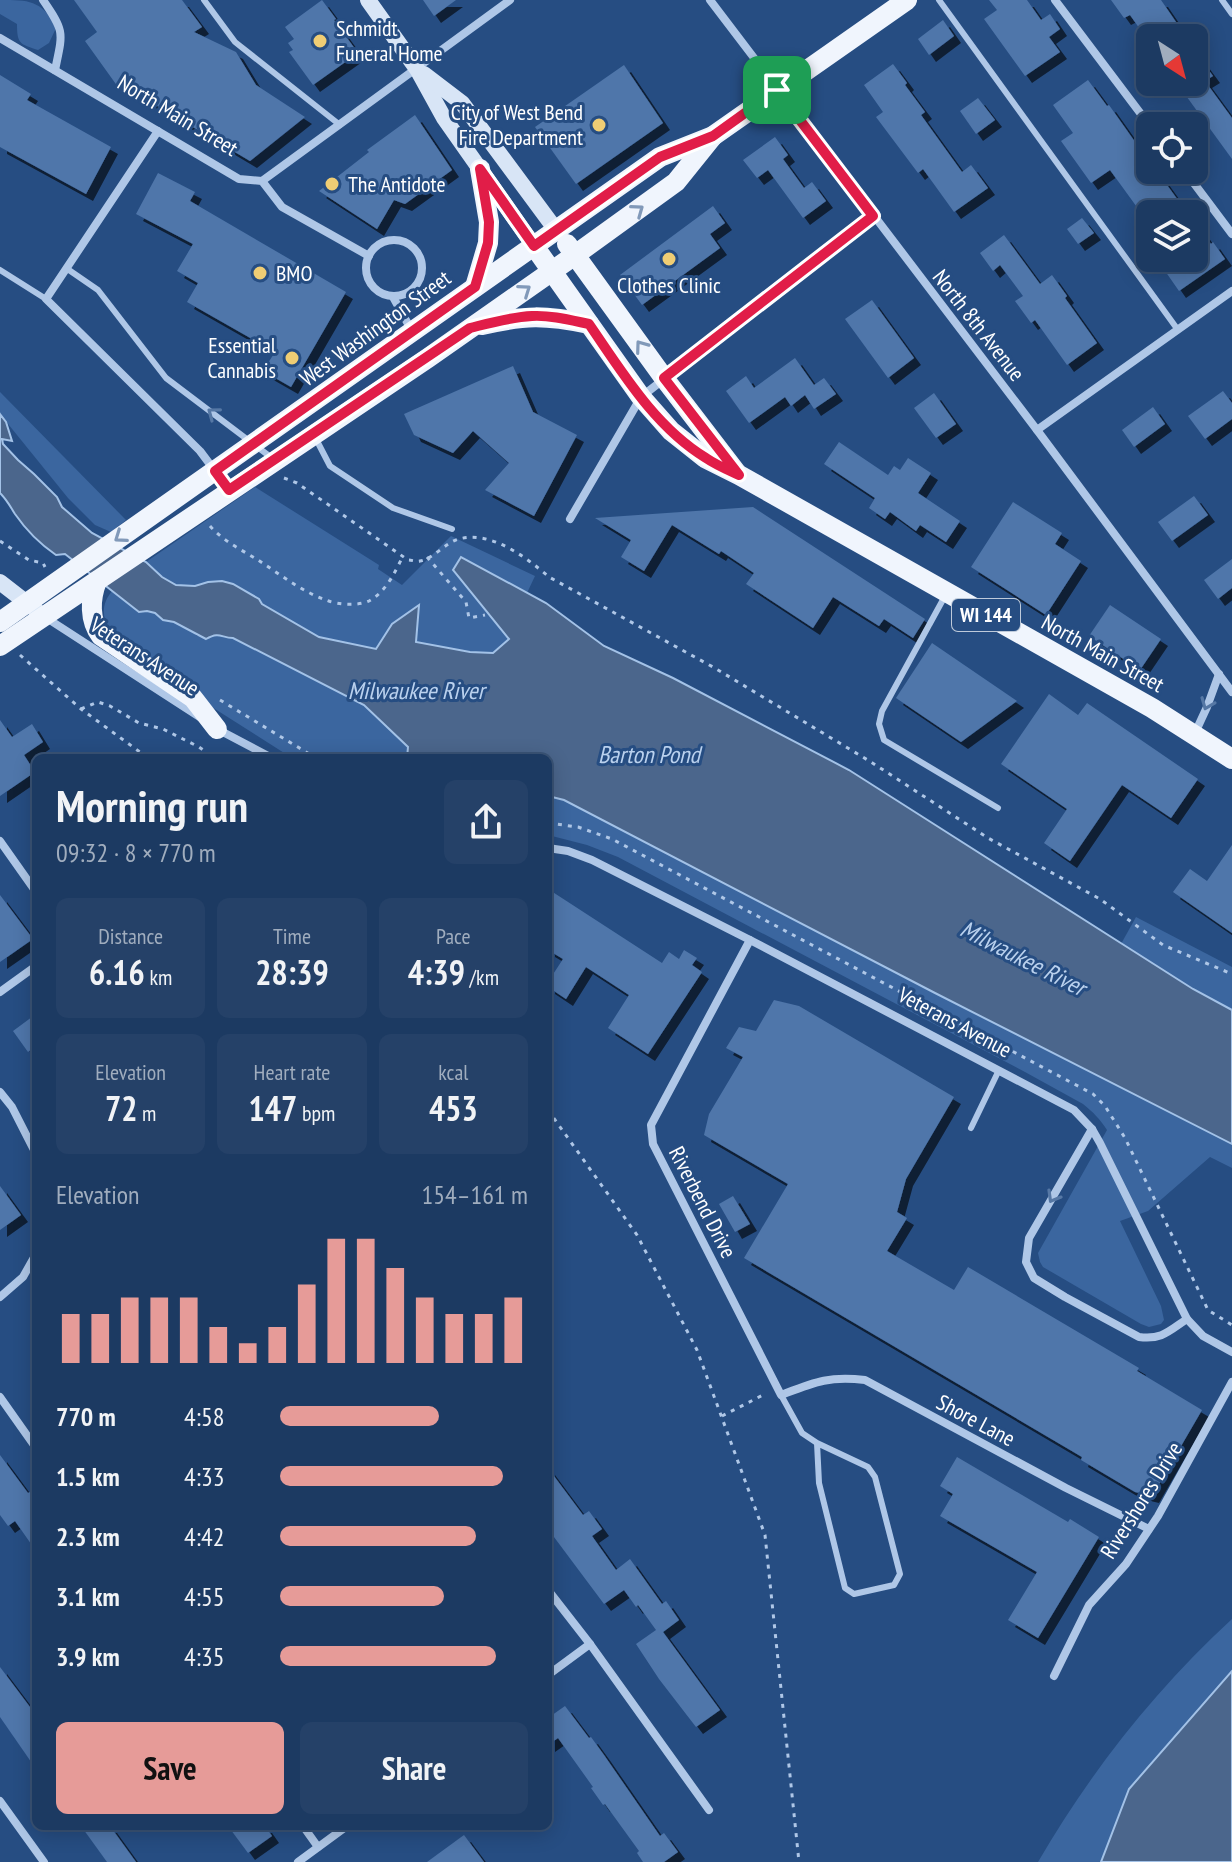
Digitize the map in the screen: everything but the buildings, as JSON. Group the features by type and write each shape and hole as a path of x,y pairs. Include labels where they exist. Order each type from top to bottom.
{"main road":[{"path":"368,0 417,69 444,118 534,246"},
{"name":"West Washington Street","path":"0,622 660,157 713,136 907,0"},
{"path":"417,69 462,103 556,230"},
{"name":"West Washington Street","path":"2,645 93,586 229,490 278,468 313,434 470,328 676,182 713,136"},
{"path":"475,287 488,243 489,222 480,169"},
{"name":"North Main Street","path":"556,230 739,475"},
{"name":"North Main Street","path":"534,246 641,397 671,431 705,458 1194,734 1232,759"},
{"path":"470,328 534,316 589,324"},
{"name":"Veterans Avenue","path":"0,582 44,616"},
{"path":"93,586 92,619 101,636 193,698 217,729"}],"street":[{"path":"43,0 60,25 62,40 55,70"},
{"path":"369,256 282,207 262,181 510,0"},
{"name":"North 8th Avenue","path":"710,0 1232,692"},
{"path":"1055,0 1139,112"},
{"name":"North Main Street","path":"0,38 239,179 262,181"},
{"path":"158,131 46,299 200,451 215,471"},
{"path":"1194,184 1232,234"},
{"path":"570,519 641,397 873,216"},
{"path":"391,240 400,240 416,250 421,258 422,276 411,292 393,297 380,293 368,280 366,264 374,248 391,240"},
{"path":"1037,430 1232,291"},
{"path":"393,297 412,331"},
{"name":"Veterans Avenue","path":"44,616 217,729 264,754"},
{"path":"1194,734 1219,674"},
{"path":"0,841 32,886"},
{"name":"Veterans Avenue","path":"552,849 592,860 1074,1110 1092,1129 1187,1319 1203,1336 1232,1352"},
{"name":"Riverbend Drive","path":"750,940 651,1125 653,1144 781,1395"},
{"path":"0,992 32,969"},
{"path":"0,1092 12,1107 32,1146"},
{"path":"1092,1129 1029,1238 1026,1262 1034,1278 1139,1337 1153,1339 1187,1319"},
{"path":"0,1297 23,1277 32,1261"},
{"name":"Shore Lane","path":"781,1395 818,1381 840,1377 865,1380 1149,1529"},
{"name":"Rivershores Drive","path":"1054,1676 1089,1605 1126,1564 1149,1529 1232,1382"},
{"path":"0,1397 32,1442"},
{"path":"552,1595 709,1810"},
{"path":"552,1672 590,1644"},
{"path":"0,1801 44,1862"},
{"path":"306,1830 318,1847"},
{"path":"298,1862 341,1830"}],"lane":[{"path":"204,0 235,42 340,125"},
{"path":"939,0 1178,330"},
{"path":"1222,0 1232,14"},
{"path":"66,268 98,290 166,378 254,444 278,468"},
{"path":"0,270 46,299"},
{"path":"313,434 330,466 393,508 452,529"},
{"path":"215,471 229,490"},
{"path":"947,593 882,711 879,724 884,740 998,808"},
{"path":"971,1128 999,1070"},
{"path":"781,1395 802,1433 868,1467 875,1477 900,1574 894,1585 854,1594 845,1588 819,1483 817,1443"}],"path":[{"path":"278,468 408,560 420,561 458,539 474,538 501,543 527,557 549,577 713,667 871,762 988,838 1100,899 1163,945 1232,974"},
{"path":"208,523 225,540 310,592 344,604 367,602 383,589 403,556"},
{"path":"0,541 29,560 43,563"},
{"path":"427,557 466,602 469,618 485,615"},
{"path":"2,645 143,754"},
{"path":"81,709 98,702 110,706 139,723 163,729 209,754"},
{"path":"552,824 578,827 612,839 1093,1094 1105,1106 1125,1138 1208,1310 1232,1325"},
{"path":"552,1116 637,1235 697,1350 765,1535 799,1862"},
{"path":"722,1416 770,1392 781,1395"}],"shaded area":[{"path":"0,0 26,1 45,11 57,26 49,43 38,50 21,42 17,24 0,14"},
{"path":"0,392 126,520 111,532 95,525 68,498 0,414"},
{"path":"255,487 379,565 378,569 402,585 451,536 535,576 527,593 462,557 453,570 509,639 493,653 416,642 419,606 392,624 377,649 319,637 233,584 208,582 195,586 176,585 146,562"},
{"path":"113,590 128,604 189,628 197,636 233,638 364,705 408,747 407,754 286,754 121,643 105,618 108,597"},
{"path":"552,797 564,799 1232,1144 1232,1168 1210,1157 1148,1211 1120,1221 1161,1306 1164,1320 1161,1324 1149,1327 1141,1324 1043,1267 1040,1262 1038,1253 1107,1130 1087,1107 618,857 552,836"},
{"path":"1136,917 1232,967 1232,1010 1121,944"},
{"path":"1232,1619 1232,1671 1129,1789 1101,1862 1038,1862 1058,1828 1126,1733 1177,1674"}],"water":[{"name":"Barton Pond","path":"0,414 12,441 2,439 3,444 57,497 62,507 92,533 146,562 162,577 176,585 195,586 222,581 233,584 319,637 376,649 392,624 419,605 416,642 493,653 509,639 453,570 461,557 546,603 604,646 673,678 849,770 1193,989 1232,1010 1232,1144 564,800 552,797 552,754 407,754 408,747 364,705 233,638 218,635 206,639 174,622 163,620 155,613 139,612 65,554 56,555 44,546 24,526 0,493"},
{"path":"1232,1671 1232,1862 1101,1862 1129,1789"}],"place":[{"name":"Schmidt Funeral Home","path":"320,41"},
{"name":"City of West Bend Fire Department","path":"599,125"},
{"name":"The Antidote","path":"332,184"},
{"name":"Clothes Clinic","path":"669,259"},
{"name":"BMO","path":"260,273"},
{"name":"Essential Cannabis","path":"292,358"}],"route":[{"path":"777,90 873,216 664,378 739,475 705,458 671,431 641,397 589,324 534,316 470,328 229,490 215,471 475,287 488,243 489,222 480,169 534,246 660,157 713,136 777,90"}],"water label":[{"name":"Milwaukee River","path":"416,690"},
{"name":"Milwaukee River","path":"1023,958"}]}
